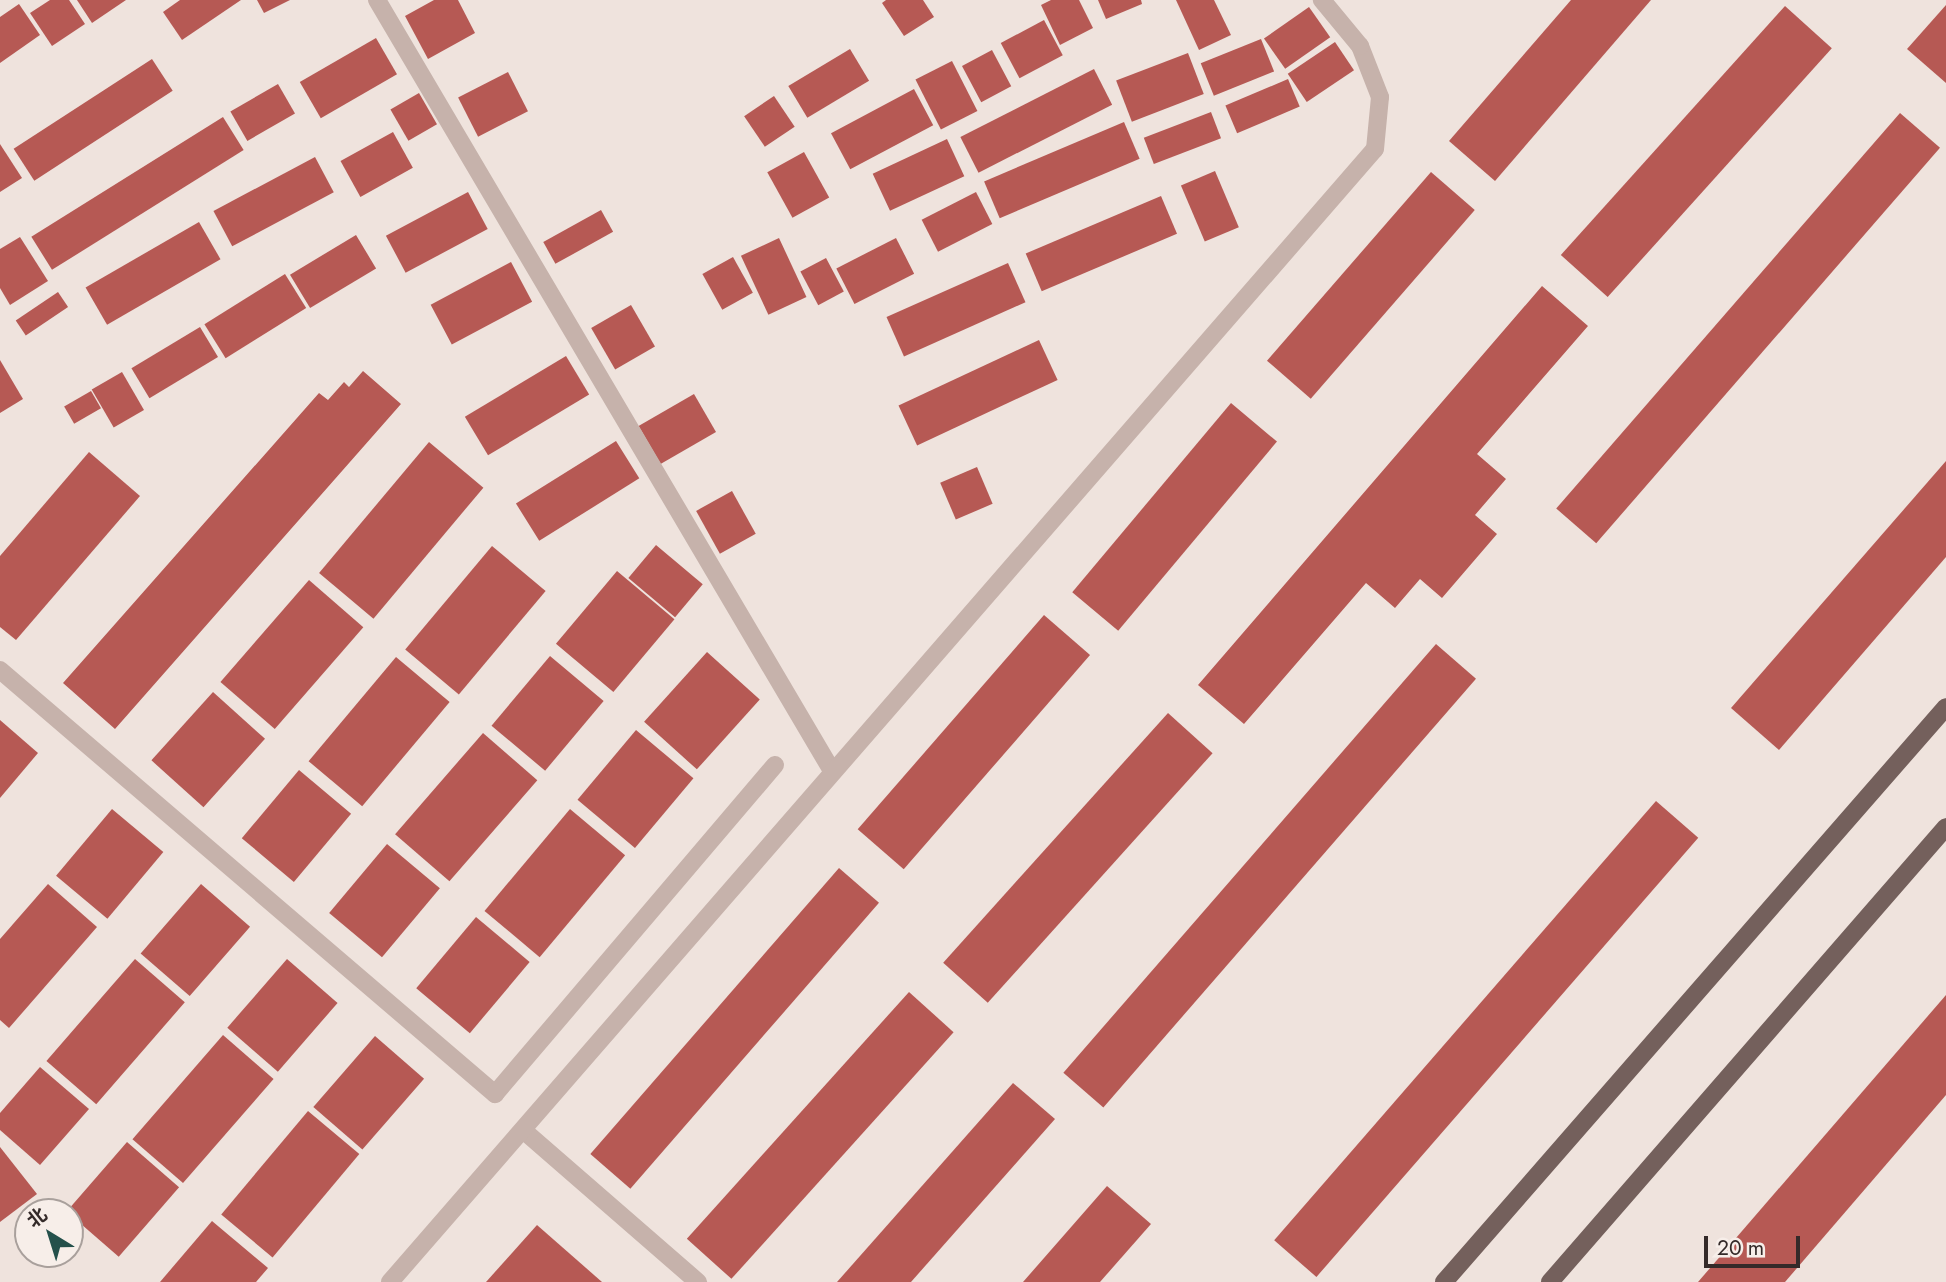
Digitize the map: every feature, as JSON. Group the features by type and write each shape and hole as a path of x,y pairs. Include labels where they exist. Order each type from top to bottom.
{"main road":[{"path":"1444,1282 1946,707"},
{"path":"1550,1282 1946,827"}],"street":[{"path":"377,0 832,771"},
{"path":"390,1282 1375,149 1380,97 1360,46 1322,0"},
{"path":"0,670 495,1094 775,765"},
{"path":"523,1130 698,1282"}],"building":[{"path":"50,0 69,0 85,24 52,46 30,13"},
{"path":"77,0 126,0 92,23"},
{"path":"180,0 241,0 182,40 163,12"},
{"path":"257,0 290,0 264,13"},
{"path":"434,0 458,0 475,33 428,59 405,16"},
{"path":"886,0 923,0 934,17 904,36 882,3"},
{"path":"1051,0 1079,0 1093,28 1060,45 1041,5"},
{"path":"1098,0 1141,0 1142,4 1106,19"},
{"path":"1176,0 1214,0 1231,35 1199,50"},
{"path":"1571,0 1651,0 1495,181 1449,141"},
{"path":"19,4 40,35 0,63 0,17"},
{"path":"1946,5 1946,83 1907,49"},
{"path":"1785,6 1832,48 1608,297 1561,255"},
{"path":"1309,7 1330,37 1285,69 1264,39"},
{"path":"1044,20 1063,55 1020,78 1001,43"},
{"path":"376,38 397,74 321,118 300,82"},
{"path":"1261,39 1274,71 1214,96 1201,63"},
{"path":"1335,42 1354,70 1307,102 1288,74"},
{"path":"850,49 869,81 807,118 788,86"},
{"path":"992,50 1011,86 981,102 962,66"},
{"path":"1188,53 1204,94 1132,122 1116,81"},
{"path":"152,59 173,91 34,181 14,149"},
{"path":"952,61 977,111 941,130 915,80"},
{"path":"1094,69 1112,105 979,173 960,137"},
{"path":"508,72 528,111 478,137 458,97"},
{"path":"1288,79 1300,107 1237,133 1225,106"},
{"path":"278,84 295,113 247,141 230,112"},
{"path":"914,89 933,125 850,169 831,133"},
{"path":"419,93 437,124 408,141 390,110"},
{"path":"774,96 795,127 765,147 744,116"},
{"path":"1211,112 1221,138 1154,164 1144,138"},
{"path":"1900,113 1940,148 1596,543 1556,508"},
{"path":"223,117 244,150 52,270 31,237"},
{"path":"1124,122 1140,159 1000,218 984,181"},
{"path":"393,132 413,168 360,197 341,161"},
{"path":"947,139 964,176 890,211 873,174"},
{"path":"0,144 22,178 0,192"},
{"path":"804,152 829,197 792,218 767,172"},
{"path":"315,157 334,192 232,246 213,211"},
{"path":"1215,171 1239,227 1205,242 1181,185"},
{"path":"1431,172 1475,210 1311,399 1267,361"},
{"path":"468,192 488,229 406,273 386,236"},
{"path":"976,192 992,224 938,252 922,220"},
{"path":"1161,196 1177,234 1042,291 1026,253"},
{"path":"601,210 613,232 555,264 543,242"},
{"path":"199,222 220,259 107,325 86,288"},
{"path":"356,235 376,268 310,308 290,275"},
{"path":"20,237 48,281 10,305 0,288 0,249"},
{"path":"779,238 806,297 768,315 741,256"},
{"path":"896,238 914,274 854,304 836,268"},
{"path":"733,257 753,293 722,310 702,274"},
{"path":"826,258 844,292 818,305 800,272"},
{"path":"511,262 532,302 452,344 431,305"},
{"path":"1008,263 1025,302 904,356 886,317"},
{"path":"285,274 306,308 226,358 204,324"},
{"path":"1542,286 1588,326 1477,454 1506,479 1475,515 1497,534 1442,598 1420,579 1395,608 1366,583 1244,724 1198,685"},
{"path":"58,292 68,307 26,335 16,321"},
{"path":"631,305 655,347 615,370 591,328"},
{"path":"200,327 218,357 149,398 131,368"},
{"path":"1039,340 1058,380 917,445 899,406"},
{"path":"566,356 589,395 488,455 465,417"},
{"path":"0,360 23,399 0,413"},
{"path":"363,371 401,404 115,729 63,683 319,393 328,400 344,382 349,387"},
{"path":"122,372 144,410 114,428 92,390"},
{"path":"91,391 101,408 74,424 64,406"},
{"path":"694,394 716,432 661,464 639,426"},
{"path":"1231,403 1277,442 1118,631 1072,592"},
{"path":"616,441 639,478 539,541 516,504"},
{"path":"429,442 483,488 373,619 319,573"},
{"path":"89,452 140,496 16,640 0,627 0,556"},
{"path":"1946,461 1946,557 1779,750 1731,708"},
{"path":"977,467 993,504 956,519 940,483"},
{"path":"732,491 756,534 720,554 696,511"},
{"path":"656,545 703,584 675,617 628,578"},
{"path":"492,546 546,591 459,694 405,649"},
{"path":"617,571 674,619 613,692 556,644"},
{"path":"309,580 363,627 275,729 220,682"},
{"path":"1044,615 1090,655 904,869 858,829"},
{"path":"1436,644 1476,679 1103,1107 1063,1073"},
{"path":"707,652 760,700 697,769 644,722"},
{"path":"550,656 604,701 545,771 492,726"},
{"path":"396,657 450,702 362,806 309,761"},
{"path":"213,692 265,739 203,807 151,760"},
{"path":"1168,713 1213,753 988,1003 943,963"},
{"path":"0,720 38,753 0,798"},
{"path":"636,730 693,778 635,848 578,800"},
{"path":"483,733 537,780 449,881 395,834"},
{"path":"299,770 351,814 294,882 242,838"},
{"path":"1656,801 1698,838 1316,1277 1274,1240"},
{"path":"112,809 163,852 107,919 56,876"},
{"path":"570,809 625,855 540,957 485,911"},
{"path":"387,844 440,888 382,957 329,913"},
{"path":"839,868 879,903 630,1189 590,1154"},
{"path":"48,884 97,927 9,1028 0,1020 0,939"},
{"path":"201,884 250,927 190,996 141,953"},
{"path":"476,917 530,962 470,1033 416,988"},
{"path":"135,959 185,1002 96,1104 46,1061"},
{"path":"287,959 338,1003 278,1072 227,1028"},
{"path":"909,992 954,1032 731,1279 687,1239"},
{"path":"1946,995 1946,1095 1785,1282 1698,1282"},
{"path":"223,1035 274,1079 183,1183 132,1139"},
{"path":"375,1036 424,1079 362,1150 313,1107"},
{"path":"40,1067 89,1109 40,1165 0,1130 0,1113"},
{"path":"1013,1083 1055,1119 911,1282 837,1282"},
{"path":"308,1111 359,1154 273,1257 221,1214"},
{"path":"127,1142 179,1187 119,1257 84,1227 84,1198 78,1198"},
{"path":"0,1147 37,1194 32,1198 14,1198 14,1211 0,1222"},
{"path":"1107,1186 1151,1224 1100,1282 1023,1282"},
{"path":"212,1221 268,1268 256,1282 160,1282"},
{"path":"537,1225 602,1282 486,1282"}]}
